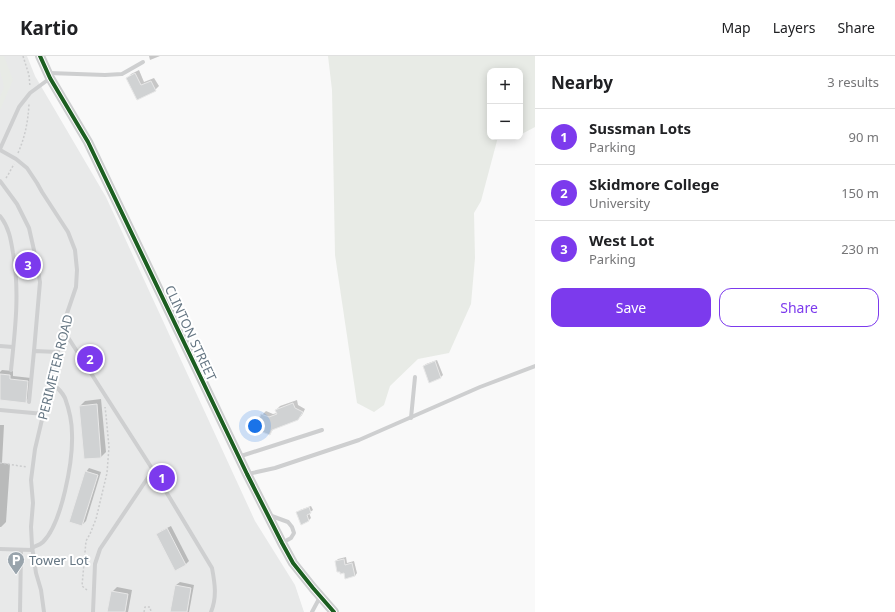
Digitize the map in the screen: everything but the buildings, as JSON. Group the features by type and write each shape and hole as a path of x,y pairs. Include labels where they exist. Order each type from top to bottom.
{"street":[{"name":"CLINTON STREET","path":"40,56 49,75 88,142 266,514 294,563 334,612"}],"lane":[{"path":"0,149 18,107 49,75 122,74 143,62"},
{"name":"PERIMETER ROAD","path":"0,149 27,168 38,183 42,192 68,232 75,250 77,270 76,286 62,328 58,352 35,449 31,480 33,503 31,527 32,549 44,612"},
{"path":"1,181 18,204 29,228 40,282 29,402"},
{"path":"0,216 5,222 11,239 17,272 18,302 11,370"},
{"path":"62,328 153,470 212,568 215,585 214,603 211,612"},
{"path":"0,346 13,347"},
{"path":"34,351 58,352"},
{"path":"247,474 275,468 359,440 480,387 535,366"},
{"path":"411,418 415,377"},
{"path":"0,549 32,549 42,543 50,532 62,503 72,450 72,433 65,398 58,388 51,383"},
{"path":"0,410 44,414"},
{"path":"238,457 322,430"},
{"path":"93,612 95,564 100,549 153,470"},
{"path":"266,514 288,522 292,526 294,534 292,538 282,543"},
{"path":"20,612 21,550"},
{"path":"312,612 320,596"}],"path":[{"path":"1,181 8,175 16,159"},
{"path":"94,594 82,586 86,541 96,520 107,473 109,447 106,415 100,387"},
{"path":"0,463 33,468"},
{"path":"144,612 145,607 150,607 151,612"}],"shaded area":[{"path":"0,56 27,56 35,76 106,197 255,521 295,585 304,612 0,612"},
{"path":"0,56 4,56 13,80 0,110 0,97 4,87 0,70"},
{"path":"328,56 535,56 535,127 523,133 523,68 487,68 487,140 497,140 481,201 474,213 475,258 471,304 449,353 418,359 390,386 384,405 374,412 357,403 335,255 332,90"}],"cycle path":[{"path":"40,56 50,78 88,142 247,474 282,543 293,563 334,612"}],"place":[{"name":"West Lot","path":"28,265"},
{"name":"Skidmore College","path":"90,359"},
{"name":"Sussman Lots","path":"162,478"},
{"name":"Tower Lot","path":"16,575"}]}
